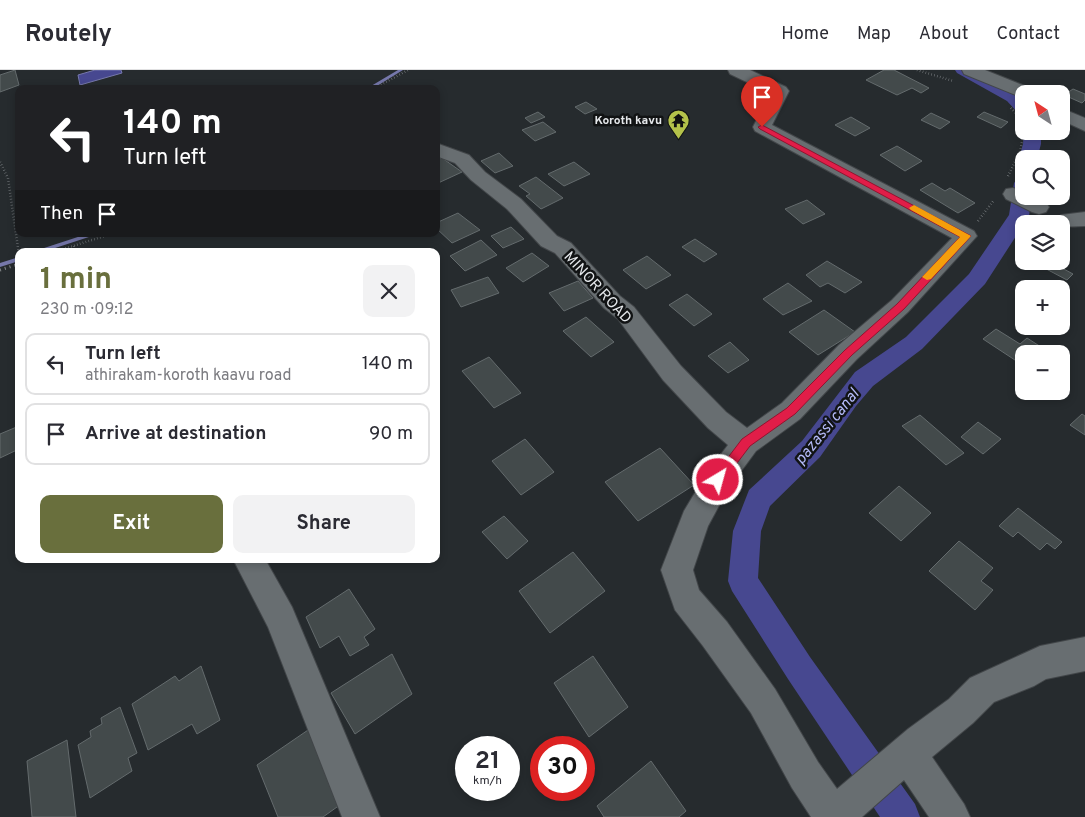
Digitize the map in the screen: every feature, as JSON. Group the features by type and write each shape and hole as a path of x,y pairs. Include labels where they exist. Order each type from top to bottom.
{"street":[{"path":"736,70 780,90 762,127 966,236 900,306 848,352 791,411 746,443 718,480 696,522 677,570 686,599 715,634 763,701 805,775 834,817 961,711 982,690 1002,680 1022,674 1040,663 1085,654"},
{"path":"970,70 1015,88"},
{"path":"1070,118 1085,125"},
{"name":"MINOR ROAD","path":"440,151 462,160 478,176 514,204 549,241 563,248 612,302 626,314 672,373 701,404 746,443"},
{"path":"1005,195 1039,207"},
{"path":"250,563 281,618 361,817"},
{"path":"888,771 951,817"}],"path":[{"path":"380,85 408,70"},
{"path":"966,236 1005,195 1022,140"},
{"path":"0,162 8,178 15,228"},
{"path":"67,248 102,237"},
{"path":"0,270 15,265"}],"shaded area":[{"path":"95,70 121,70 122,73 80,85 78,75"}],"building":[{"path":"15,70 19,85 0,92 0,75"},
{"path":"884,70 894,70 929,88 921,93 912,88 897,95 866,80"},
{"path":"1073,89 1085,94 1085,100 1082,103 1070,98 1070,91"},
{"path":"586,102 597,109 585,114 575,107"},
{"path":"538,112 545,117 531,123 525,118"},
{"path":"984,112 1008,122 1001,128 977,117"},
{"path":"931,113 950,122 940,129 921,120"},
{"path":"851,117 870,128 855,136 835,125"},
{"path":"543,122 556,132 535,141 522,130"},
{"path":"897,146 922,161 905,171 880,155"},
{"path":"499,153 513,166 495,173 481,161"},
{"path":"442,158 462,172 440,182 440,159"},
{"path":"574,162 590,174 564,186 548,174"},
{"path":"536,177 563,198 541,209 526,196 530,194 519,186"},
{"path":"932,183 945,191 950,188 975,203 958,213 920,190"},
{"path":"807,200 825,214 803,224 785,209"},
{"path":"458,213 480,230 452,243 440,232 440,221"},
{"path":"511,227 524,239 503,248 491,236"},
{"path":"695,239 717,254 704,262 682,247"},
{"path":"481,240 497,255 465,271 450,256"},
{"path":"532,253 549,266 523,282 506,268"},
{"path":"647,256 671,275 646,289 623,270"},
{"path":"827,261 862,282 845,293 828,283 820,287 806,275"},
{"path":"1048,270 1066,270 1073,274 1067,280"},
{"path":"488,277 499,293 461,307 451,290"},
{"path":"578,281 593,298 564,311 549,293"},
{"path":"788,283 812,301 783,315 763,299"},
{"path":"687,294 712,314 694,326 669,305"},
{"path":"824,310 855,332 818,355 789,332"},
{"path":"586,317 614,342 591,357 563,331"},
{"path":"996,329 1020,344 1027,338 1038,345 1015,345 1015,360 983,339"},
{"path":"730,342 749,360 728,373 708,356"},
{"path":"489,357 521,393 494,408 462,371"},
{"path":"1082,414 1085,416 1085,435 1070,425"},
{"path":"920,415 964,453 946,465 902,426"},
{"path":"978,422 1001,439 983,454 961,437"},
{"path":"15,428 15,451 0,458 0,434"},
{"path":"525,439 554,472 521,495 492,461"},
{"path":"660,448 694,485 638,521 605,482"},
{"path":"899,486 931,513 901,541 869,513"},
{"path":"1018,508 1062,542 1055,549 1047,543 1040,550 1018,532 1013,537 999,526"},
{"path":"504,516 528,541 507,559 482,532"},
{"path":"959,541 993,568 981,581 993,590 975,610 929,571"},
{"path":"573,552 605,591 550,633 519,591"},
{"path":"349,589 375,629 364,637 369,645 350,656 339,636 320,648 306,617"},
{"path":"392,654 412,694 355,734 331,693"},
{"path":"593,656 628,707 588,736 554,683"},
{"path":"201,666 220,720 197,734 192,724 148,750 132,704 175,676 179,681"},
{"path":"120,707 137,753 128,758 132,771 90,798 78,745 91,737 90,731 102,724 101,718"},
{"path":"311,728 344,802 323,817 278,817 257,765"},
{"path":"67,740 76,817 32,817 27,761"},
{"path":"651,761 686,811 679,817 604,817 597,806"}],"waterway":[{"path":"375,85 401,70"},
{"path":"963,70 1015,99"},
{"path":"1030,150 1032,140"},
{"name":"pazassi canal","path":"902,817 799,668 743,581 747,531 759,499 811,449 864,379 914,343 977,279 1019,216 1021,205"},
{"path":"49,248 84,237"},
{"path":"0,265 15,260"}],"slow traffic":[{"path":"914,208 966,236 927,277"}],"place":[{"name":"Koroth kavu","path":"678,139"}],"route":[{"path":"718,480 746,443 791,411 848,352 900,306 966,236 762,127"}]}
